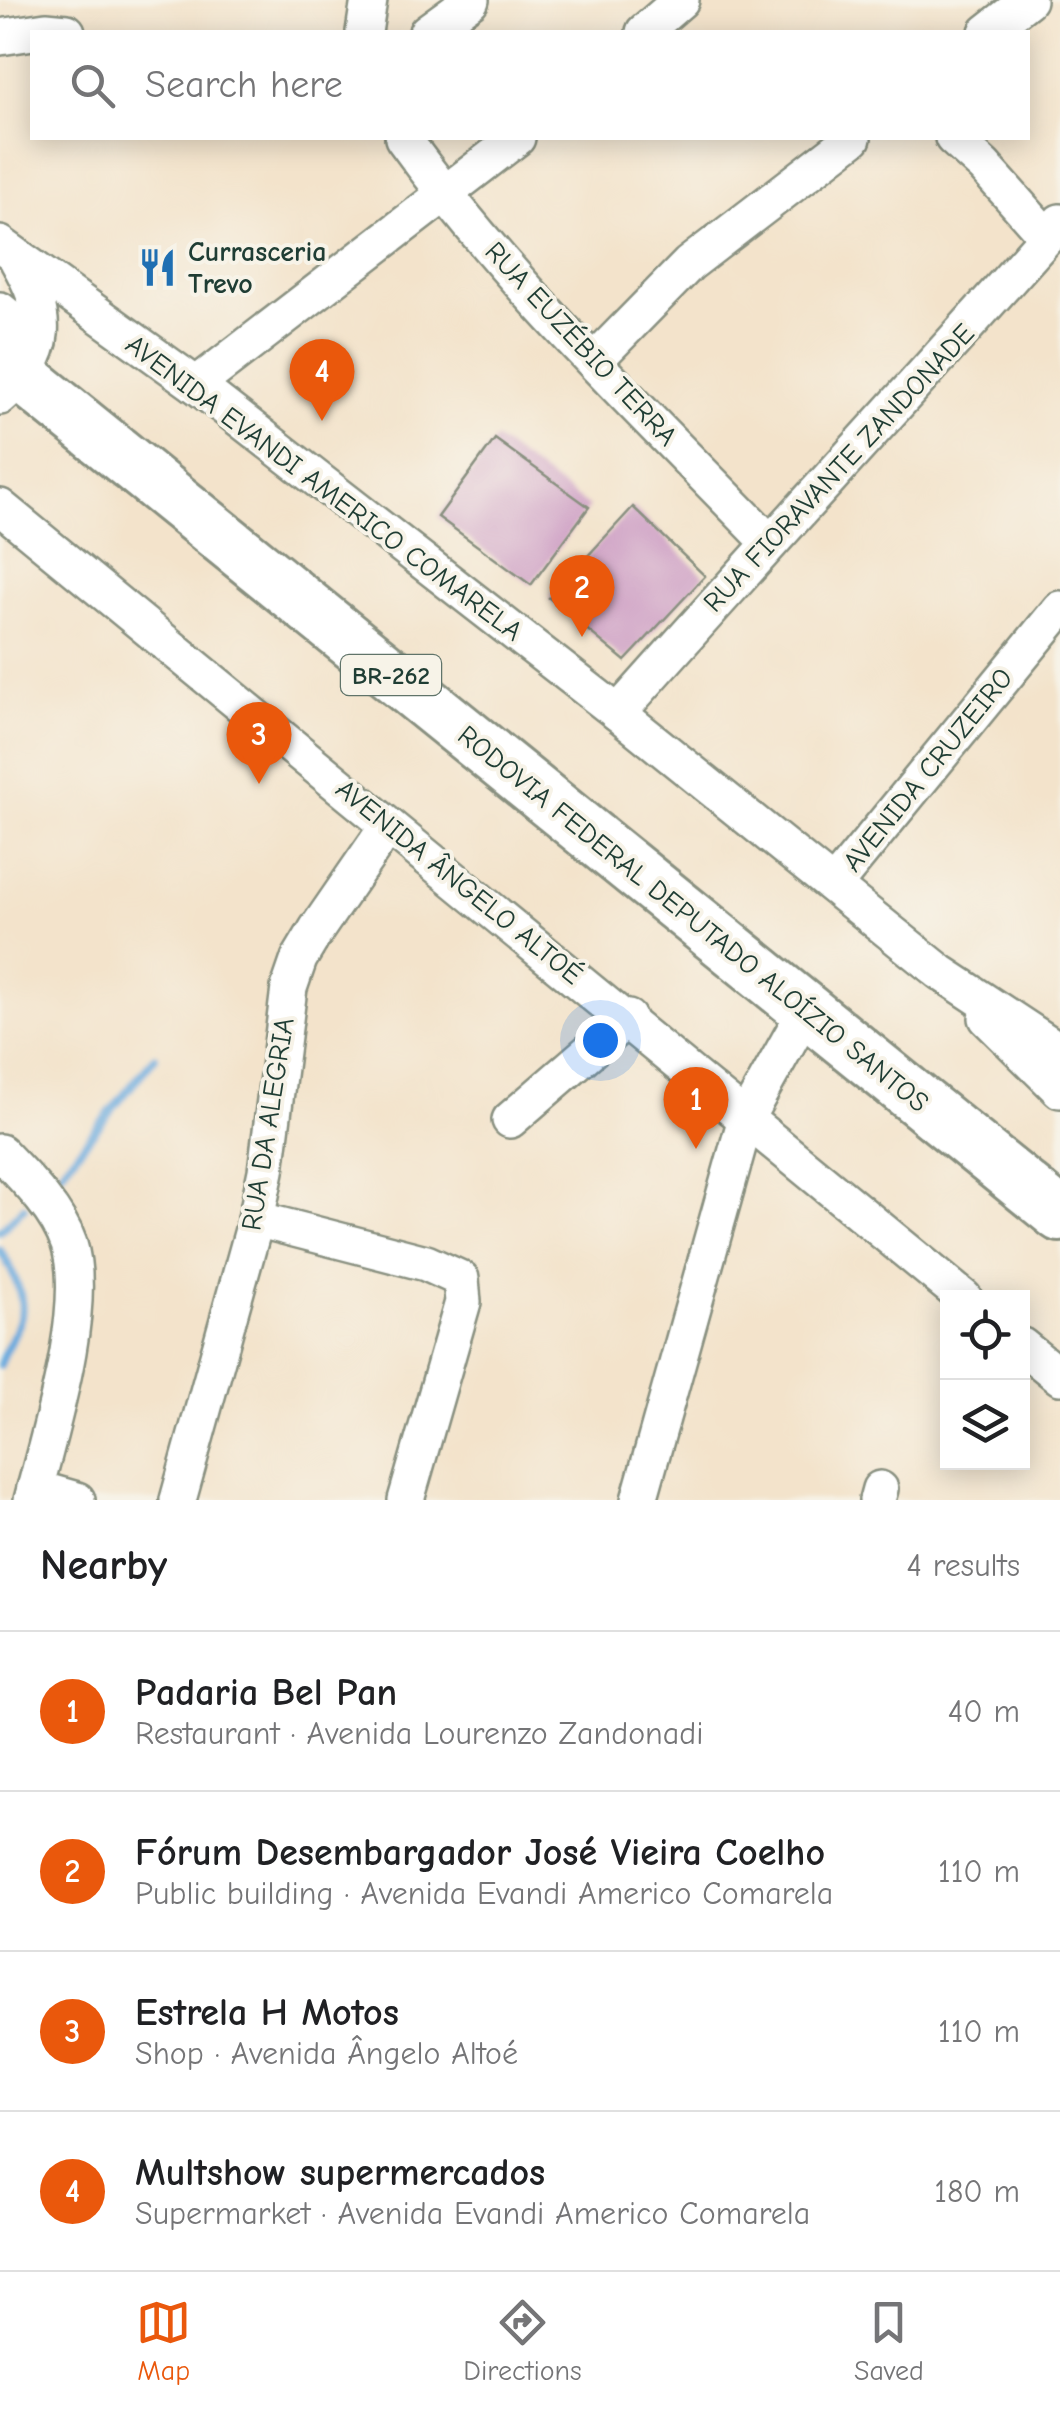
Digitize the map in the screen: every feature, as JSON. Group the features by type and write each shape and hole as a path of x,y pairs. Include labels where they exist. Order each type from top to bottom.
{"highway":[{"name":"RODOVIA FEDERAL DEPUTADO ALOÍZIO SANTOS","path":"16,368 1060,1215"}],"street":[{"path":"364,30 369,0"},
{"path":"430,30 470,0"},
{"path":"646,30 681,0"},
{"path":"990,30 1028,0"},
{"path":"0,37 30,32"},
{"name":"RUA EUZÉBIO TERRA","path":"404,140 444,195 594,361 769,542"},
{"path":"196,386 514,140"},
{"path":"594,361 689,264 850,140"},
{"path":"955,140 1054,230"},
{"name":"RUA FIORAVANTE ZANDONADE","path":"618,713 1054,230"},
{"path":"7,250 37,298 41,320 16,368"},
{"name":"AVENIDA EVANDI AMERICO COMARELA","path":"7,250 196,386 618,713 940,972 1060,1050"},
{"path":"0,310 16,368"},
{"name":"AVENIDA ÂNGELO ALTOÉ","path":"2,512 628,1018 954,1290"},
{"name":"AVENIDA CRUZEIRO","path":"834,885 1059,612"},
{"name":"RUA DA ALEGRIA","path":"178,1500 256,1219 266,1172 289,988 317,929 388,826"},
{"path":"940,972 1060,1090"},
{"path":"640,1500 746,1118 806,1010"},
{"path":"510,1120 628,1018"},
{"path":"0,1152 48,1207 68,1242 76,1283 73,1321 34,1494 76,1500"},
{"path":"256,1219 450,1272 461,1279 464,1289 456,1330 406,1500"},
{"path":"1030,1352 1058,1373"}],"building":[{"path":"495,439 589,507 531,585 438,517"},
{"path":"633,507 705,576 625,661 549,598"}],"waterway":[{"path":"57,1177 155,1057"},
{"path":"0,1231 24,1207"},
{"path":"0,1250 17,1283 22,1311 0,1365"}],"place":[{"name":"Currasceria Trevo","path":"158,268"},
{"name":"Multshow supermercados","path":"322,421"},
{"name":"Fórum Desembargador José Vieira Coelho","path":"582,637"},
{"name":"Estrela H Motos","path":"259,784"},
{"name":"Padaria Bel Pan","path":"696,1149"}]}
